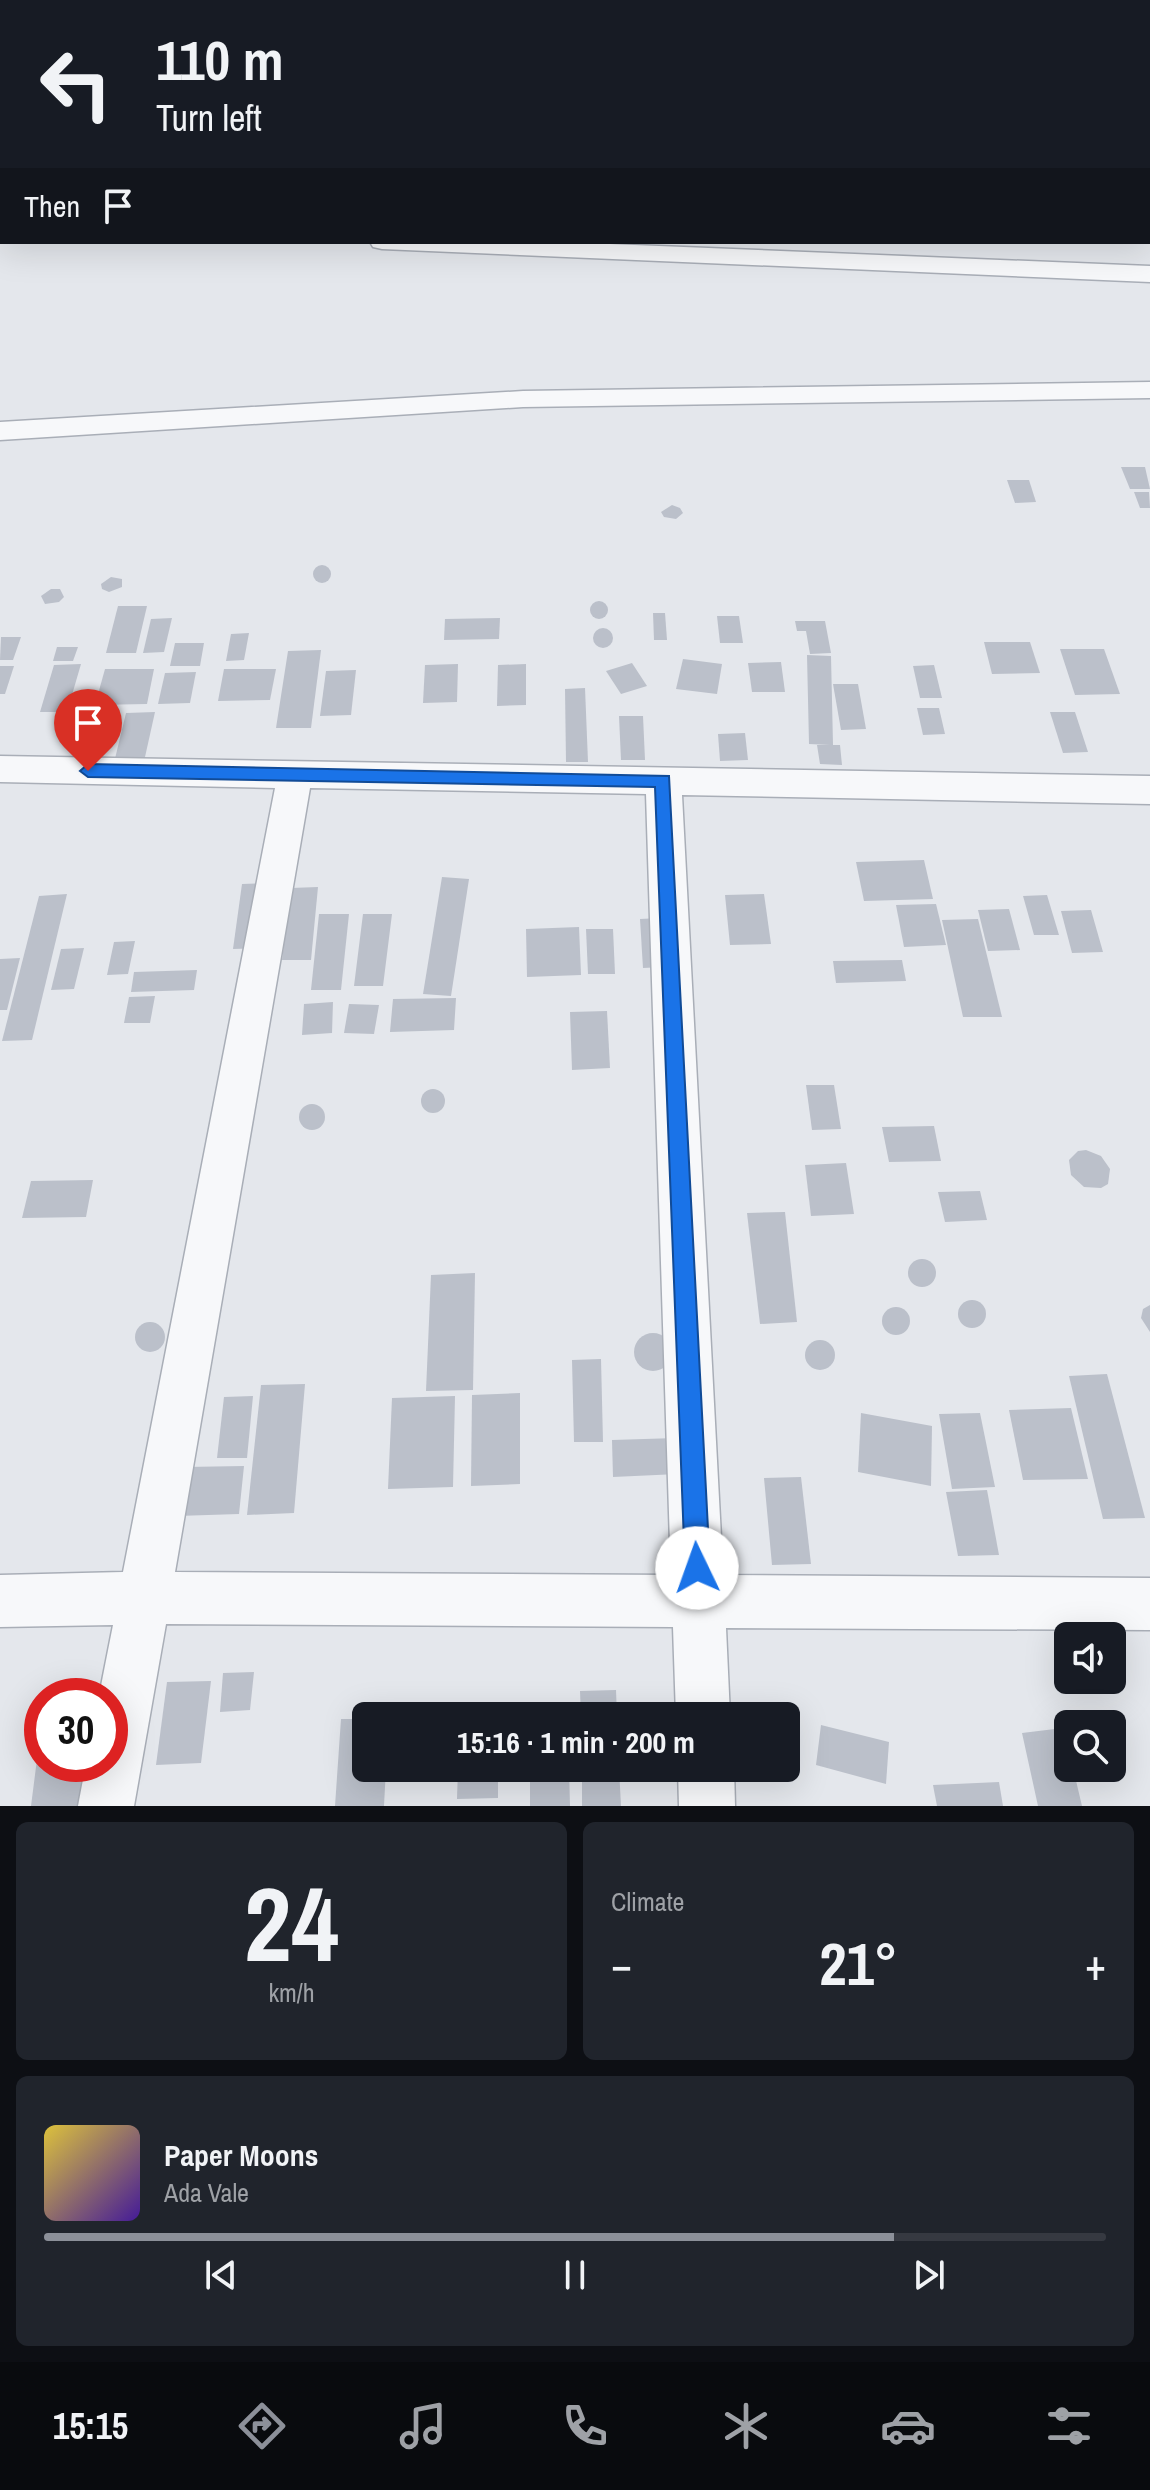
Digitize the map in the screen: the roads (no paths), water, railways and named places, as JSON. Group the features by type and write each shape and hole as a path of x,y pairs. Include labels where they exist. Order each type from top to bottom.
{"street":[{"path":"430,244 1150,274"},
{"path":"0,431 523,399 1150,390"},
{"path":"0,769 1150,790"},
{"path":"106,1806 295,774"},
{"path":"663,781 703,1702"},
{"path":"0,1601 145,1598 1150,1604"},
{"path":"706,1782 707,1806"}]}
